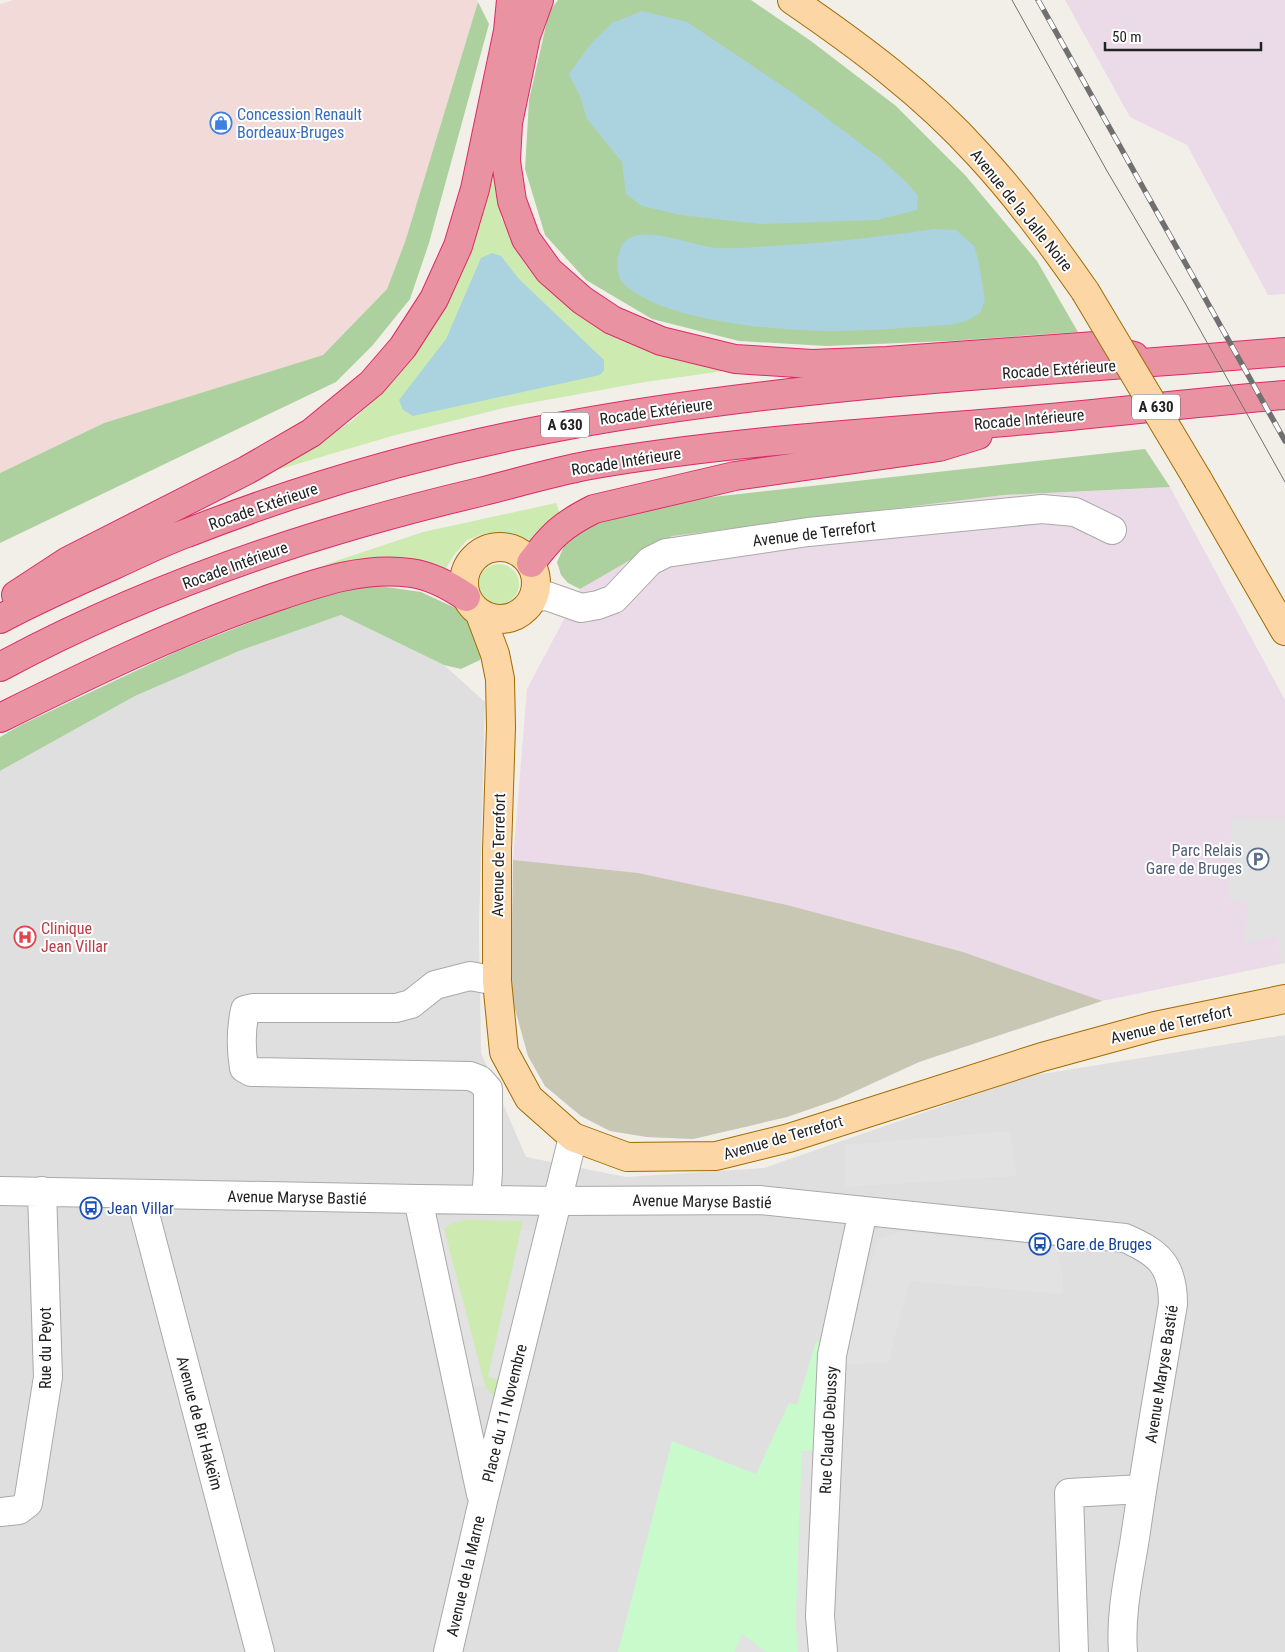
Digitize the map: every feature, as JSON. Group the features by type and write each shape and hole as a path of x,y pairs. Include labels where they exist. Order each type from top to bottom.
{"highway":[{"path":"0,605 68,561 247,470 311,433 372,383 403,347 434,299 458,246 475,189 508,31 511,0"},
{"path":"539,0 526,36 508,122 506,161 512,201 526,239 549,271 582,300 612,320 661,341 735,359 812,364 840,363 1095,346 1160,362"},
{"name":"Rocade Extérieure","path":"0,619 85,578 184,534 244,512 388,466 485,442 620,416 747,399 1044,370 1285,352"},
{"name":"Rocade Intérieure","path":"0,668 93,620 245,559 348,526 434,502 588,466 708,448 1285,395"},
{"path":"531,563 551,537 572,520 594,509 735,476 939,448 1028,420"},
{"path":"0,718 124,658 227,614 319,582 352,574 412,573 448,585 473,605"}],"main road":[{"name":"Avenue de la Jalle Noire","path":"792,0 889,70 950,125 978,153 1009,189 1085,291 1285,630"},
{"path":"500,546 512,548 523,554 531,563 536,574 537,585 526,606 501,620 490,618 473,605 463,585 465,573 474,558 488,548 500,546"},
{"name":"Avenue de Terrefort","path":"473,605 495,654 500,678 497,981 504,1052 528,1098 573,1136 627,1157 716,1156 789,1138 1071,1049 1155,1026 1285,999"},
{"name":"Avenue de Terrefort","path":"500,678 526,606"}],"street":[{"name":"Avenue de Terrefort","path":"526,606 547,596 581,608 598,605 614,599 650,561 666,553 808,532 1042,509 1075,512 1112,530"},
{"path":"486,1200 488,1089 480,1080 470,1076 251,1072 244,1068 242,1055 243,1019 245,1010 254,1008 396,1008 411,1004 435,985 470,976 497,981"},
{"name":"Place du 11 Novembre","path":"482,1501 573,1136"},
{"name":"Avenue Maryse Bastié","path":"0,1191 557,1201 760,1200 1125,1238 1155,1254 1167,1269 1173,1287 1173,1304 1142,1489 1125,1606 1122,1638 1123,1652"},
{"name":"Rue du Peyot","path":"0,1512 20,1510 28,1503 48,1378 42,1191"},
{"name":"Avenue de Bir Hakeïm","path":"140,1194 260,1652"},
{"name":"Place du 11 Novembre","path":"418,1199 482,1501"},
{"name":"Rue Claude Debussy","path":"823,1652 820,1616 832,1355 863,1211"},
{"path":"1074,1652 1070,1493 1142,1489"},
{"name":"Avenue de la Marne","path":"448,1652 482,1501"}],"shaded area":[{"name":"Concession Renault Bordeaux-Bruges","path":"13,0 477,0 478,2 405,242 387,289 323,355 104,423 0,473 0,4"},
{"path":"1065,0 1285,0 1285,294 1268,295 1187,145 1130,117"},
{"path":"1170,487 1285,700 1285,963 1102,1001 919,1062 836,1100 787,1117 693,1139 647,1137 610,1131 581,1116 545,1086 528,1056 513,894 513,860 527,689 580,589 671,536 1004,495"},
{"path":"341,615 444,665 485,702 479,928 481,1053 526,1157 626,1177 764,1168 1029,1076 1285,1035 1285,1652 0,1652 0,771 135,696 239,651"},
{"name":"Parc Relais Gare de Bruges","path":"1232,818 1285,818 1285,963 1282,964 1277,936 1244,944 1248,903 1229,900"},
{"path":"513,860 638,873 787,905 963,952 1102,1001 919,1062 836,1100 787,1117 693,1139 647,1137 610,1131 581,1116 545,1086 528,1056 511,995"},
{"path":"1010,1131 1017,1176 845,1187 845,1145"},
{"path":"422,1225 444,1229 485,1386 458,1388"},
{"path":"521,1230 549,1232 501,1380 488,1377"},
{"path":"907,1232 1056,1248 1063,1274 1063,1294 910,1281 888,1363 842,1364 878,1239 895,1233"},
{"path":"802,1451 819,1452 815,1652 798,1652 796,1621"},
{"path":"742,1634 766,1652 735,1652"}],"green space":[{"path":"558,0 751,0 811,41 896,106 965,175 1037,261 1078,332 950,341 826,346 739,341 652,319 586,280 545,235 525,169 529,100 549,12"},
{"path":"478,2 489,24 429,243 410,299 372,346 336,382 0,543 0,473 104,423 323,355 387,289 405,242"},
{"path":"493,162 501,218 525,264 560,300 609,335 660,354 731,370 645,382 508,407 392,436 277,470 352,421 397,377 431,331 459,272"},
{"path":"1145,449 1170,487 1004,495 672,536 580,589 568,583 561,575 557,562 569,535 598,519 676,501"},
{"path":"556,503 562,519 537,544 507,534 486,533 467,540 454,555 445,570 409,559 379,558 324,565 423,532"},
{"path":"499,564 513,570 519,584 513,598 499,604 485,598 479,584 485,570"},
{"path":"373,585 421,592 464,612 486,641 480,660 461,669 444,665 341,615 239,651 135,696 0,771 0,737 21,725 180,650 322,594"},
{"path":"465,1220 523,1221 488,1376 501,1380 496,1399 485,1386 444,1229 452,1223"},
{"path":"816,1341 820,1342 816,1451 802,1451 796,1621 798,1652 766,1652 742,1634 735,1652 618,1652 672,1441 756,1474 789,1403 797,1405"}],"water":[{"path":"642,11 687,22 796,95 881,159 908,184 918,196 917,210 877,220 760,224 681,215 642,206 626,194 622,162 587,119 580,96 569,74 590,45 612,23"},
{"path":"935,229 956,230 974,246 978,258 985,300 980,313 966,321 950,325 877,330 810,331 724,322 667,308 643,298 622,282 618,269 620,250 626,240 636,236 663,236 717,248 730,248 791,245"},
{"path":"492,253 501,256 519,279 604,360 604,370 600,375 413,416 403,410 399,400 446,339 481,258"}],"tram line":[{"path":"1012,0 1107,171 1185,303 1285,482"}],"railway":[{"path":"1038,0 1285,441"}],"place":[{"name":"Concession Renault Bordeaux-Bruges","path":"221,123"},
{"name":"Parc Relais Gare de Bruges","path":"1258,859"},
{"name":"Clinique Jean Villar","path":"25,937"},
{"name":"Jean Villar","path":"91,1208"},
{"name":"Gare de Bruges","path":"1040,1244"}]}
